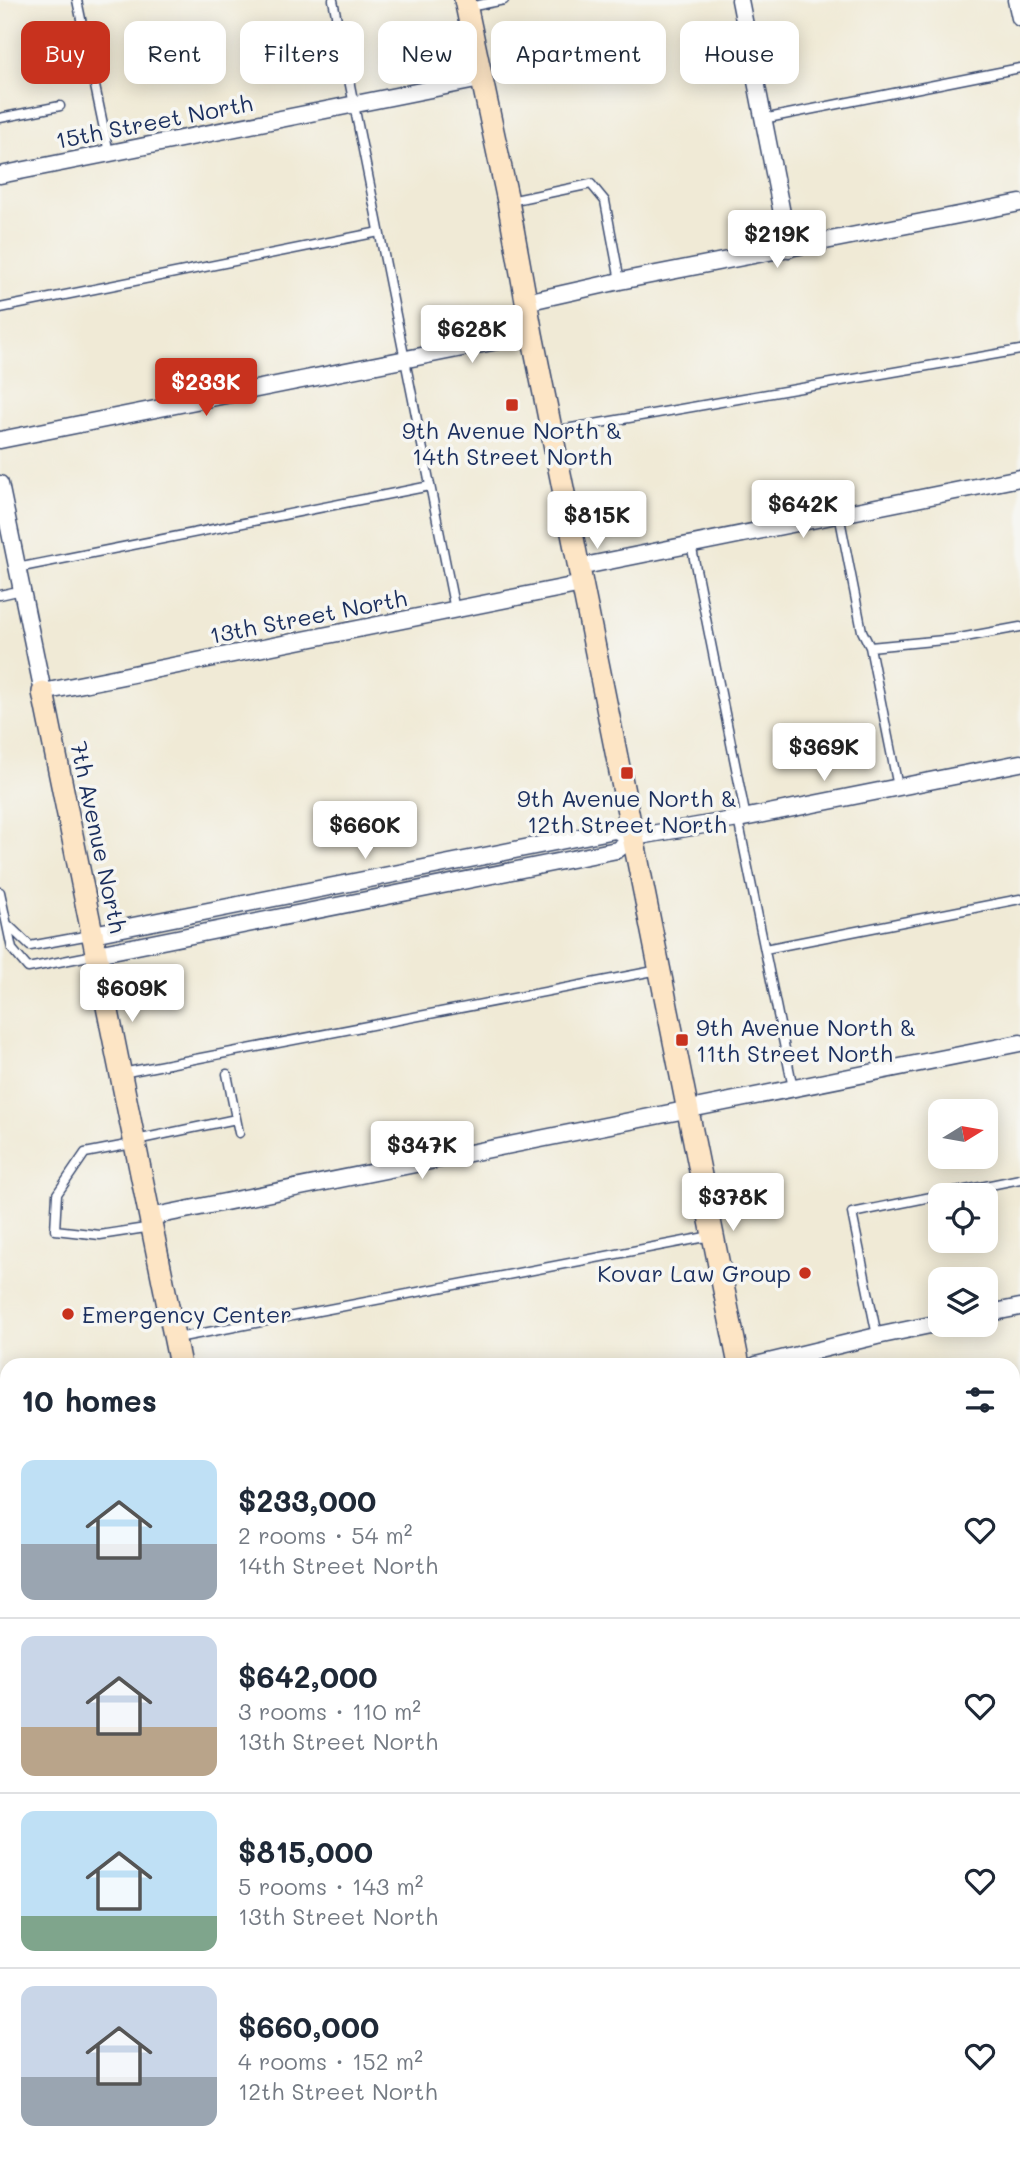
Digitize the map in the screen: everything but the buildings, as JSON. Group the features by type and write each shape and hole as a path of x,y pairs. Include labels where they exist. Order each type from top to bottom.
{"street":[{"path":"740,0 789,249"},
{"path":"1016,0 1020,18"},
{"path":"466,4 508,201 551,432 738,1358"},
{"name":"15th Street North","path":"0,175 481,79"},
{"path":"526,302 620,281 1020,203"},
{"path":"0,440 532,334"},
{"name":"13th Street North","path":"43,692 455,610 691,544 1020,478"},
{"name":"7th Avenue North","path":"0,484 178,1358"},
{"path":"95,944 617,850 634,837 1020,763"},
{"path":"151,1222 1020,1043"},
{"path":"998,1313 1019,1311"},
{"path":"785,1358 928,1325"}],"lane":[{"path":"77,0 109,153"},
{"path":"333,0 455,610"},
{"path":"466,4 504,0"},
{"path":"763,119 1020,68"},
{"path":"0,118 60,106"},
{"path":"508,201 591,184 604,201 620,281"},
{"path":"0,308 379,232"},
{"path":"551,432 1020,350"},
{"path":"18,568 430,485"},
{"path":"839,514 862,631 870,647 898,787"},
{"path":"691,544 793,1088"},
{"path":"0,595 22,590"},
{"path":"870,647 954,639 1020,627"},
{"path":"0,892 12,949 28,968 95,944"},
{"path":"765,949 1020,899"},
{"path":"7,924 30,946 95,944"},
{"path":"121,1073 659,970"},
{"path":"227,1073 239,1133"},
{"path":"151,1222 100,1235 55,1230 57,1194 85,1153 236,1119"},
{"path":"877,1336 852,1213 1020,1179"},
{"path":"174,1339 712,1236"}],"place":[{"name":"9th Avenue North & 14th Street North","path":"512,405"},
{"name":"9th Avenue North & 12th Street North","path":"627,773"},
{"name":"9th Avenue North & 11th Street North","path":"682,1040"},
{"name":"Kovar Law Group","path":"805,1273"},
{"name":"Emergency Center","path":"68,1314"}]}
